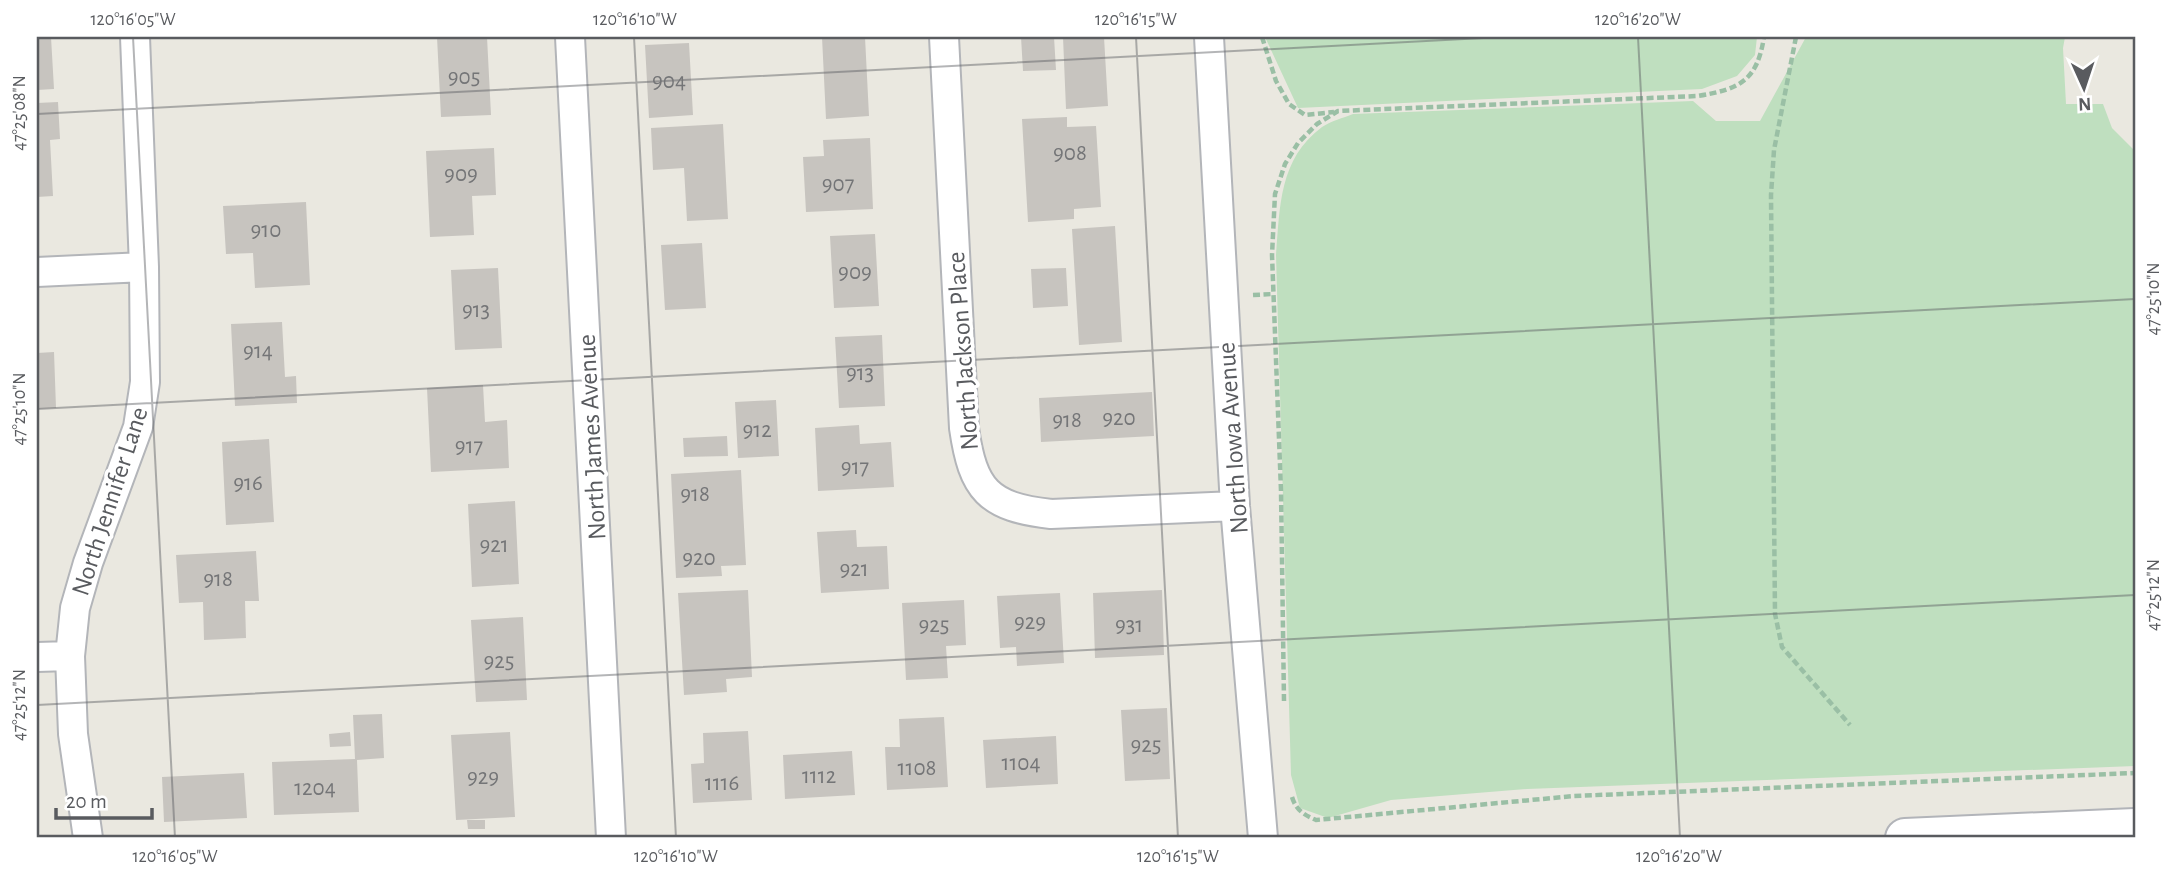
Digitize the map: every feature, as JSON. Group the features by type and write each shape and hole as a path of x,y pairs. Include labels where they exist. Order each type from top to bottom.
{"main road":[{"path":"1905,838 2135,828"}],"street":[{"name":"North Jennifer Lane","path":"88,838 73,734 70,656 75,608 88,563 126,464 143,404 146,336 135,37"},
{"name":"North James Avenue","path":"570,37 611,838"},
{"name":"North Jackson Place","path":"944,37 964,428 967,455 973,472 982,486 996,499 1022,510 1051,514 1235,506"},
{"name":"North Iowa Avenue","path":"1209,37 1235,506 1263,838"},
{"path":"37,272 144,267"},
{"path":"37,657 70,656"}],"path":[{"path":"1262,37 1276,80 1289,104 1305,115 1338,111 1698,96 1724,92 1745,80 1758,64 1764,37"},
{"path":"1796,37 1774,150 1771,195 1774,614 1782,647 1850,725"},
{"path":"1284,707 1281,491 1272,255 1275,194 1285,164 1298,143 1317,124 1338,111"},
{"path":"1291,793 1294,803 1303,815 1316,820 1574,796 2135,773"}],"green space":[{"path":"1265,37 1757,37 1755,55 1737,76 1702,89 1298,108"},
{"path":"1806,37 2065,37 2063,48 2066,104 2103,104 2112,128 2135,151 2135,766 1527,789 1391,800 1328,818 1300,808 1291,775 1276,255 1284,185 1297,154 1322,127 1353,114 1693,101 1716,121 1760,121"}],"building":[{"path":"37,37 51,37 54,89 37,90"},
{"path":"437,37 487,37 491,115 441,117"},
{"path":"822,37 865,37 869,116 826,119"},
{"path":"1021,37 1054,37 1056,70 1023,71"},
{"path":"1063,37 1104,37 1108,106 1066,109"},
{"path":"689,43 693,115 649,118 645,45"},
{"path":"58,102 60,139 50,140 53,196 37,197 37,103"},
{"path":"1067,117 1067,127 1096,126 1101,207 1074,209 1074,219 1028,222 1022,119"},
{"path":"723,124 728,219 687,221 684,168 653,170 651,128"},
{"path":"870,138 873,209 806,212 803,157 824,156 823,140"},
{"path":"494,148 496,195 472,196 474,235 430,237 426,151"},
{"path":"306,202 310,285 255,288 253,253 226,254 223,206"},
{"path":"1115,226 1122,342 1079,345 1072,229"},
{"path":"875,234 879,306 834,308 830,236"},
{"path":"702,243 706,308 665,310 661,245"},
{"path":"498,268 502,348 455,350 451,270"},
{"path":"1066,268 1068,306 1033,308 1031,269"},
{"path":"282,322 285,377 296,376 297,403 235,406 231,324"},
{"path":"882,335 885,406 839,408 835,337"},
{"path":"54,352 56,408 37,409 37,353"},
{"path":"483,385 485,422 507,420 509,468 431,472 427,388"},
{"path":"1152,392 1154,436 1041,442 1039,398"},
{"path":"776,400 779,456 738,458 735,402"},
{"path":"859,425 860,444 891,442 894,487 818,491 815,428"},
{"path":"727,436 728,456 684,457 683,438"},
{"path":"269,439 274,522 226,525 222,442"},
{"path":"741,470 746,565 721,566 722,576 676,578 671,474"},
{"path":"515,501 519,584 472,587 468,504"},
{"path":"856,530 857,547 887,546 889,589 821,593 817,532"},
{"path":"256,551 259,601 245,601 246,638 204,640 203,602 179,603 176,555"},
{"path":"748,590 752,677 726,679 727,692 684,695 678,593"},
{"path":"1162,590 1164,655 1095,658 1093,593"},
{"path":"1060,593 1064,663 1017,666 1016,647 1000,648 997,596"},
{"path":"964,600 966,645 946,646 948,678 906,680 902,603"},
{"path":"523,617 527,700 476,702 471,620"},
{"path":"1167,708 1170,779 1125,781 1121,710"},
{"path":"382,714 384,758 357,760 359,812 274,815 272,762 355,759 353,715"},
{"path":"944,717 948,787 887,790 885,747 900,747 899,719"},
{"path":"748,731 752,800 693,803 691,764 704,763 703,733"},
{"path":"350,732 351,746 330,747 329,734"},
{"path":"510,732 515,817 456,820 451,735"},
{"path":"1056,736 1058,784 986,788 983,740"},
{"path":"852,751 855,795 785,799 783,755"},
{"path":"244,773 247,818 164,822 162,777"},
{"path":"467,820 485,820 485,829 468,829"}]}
